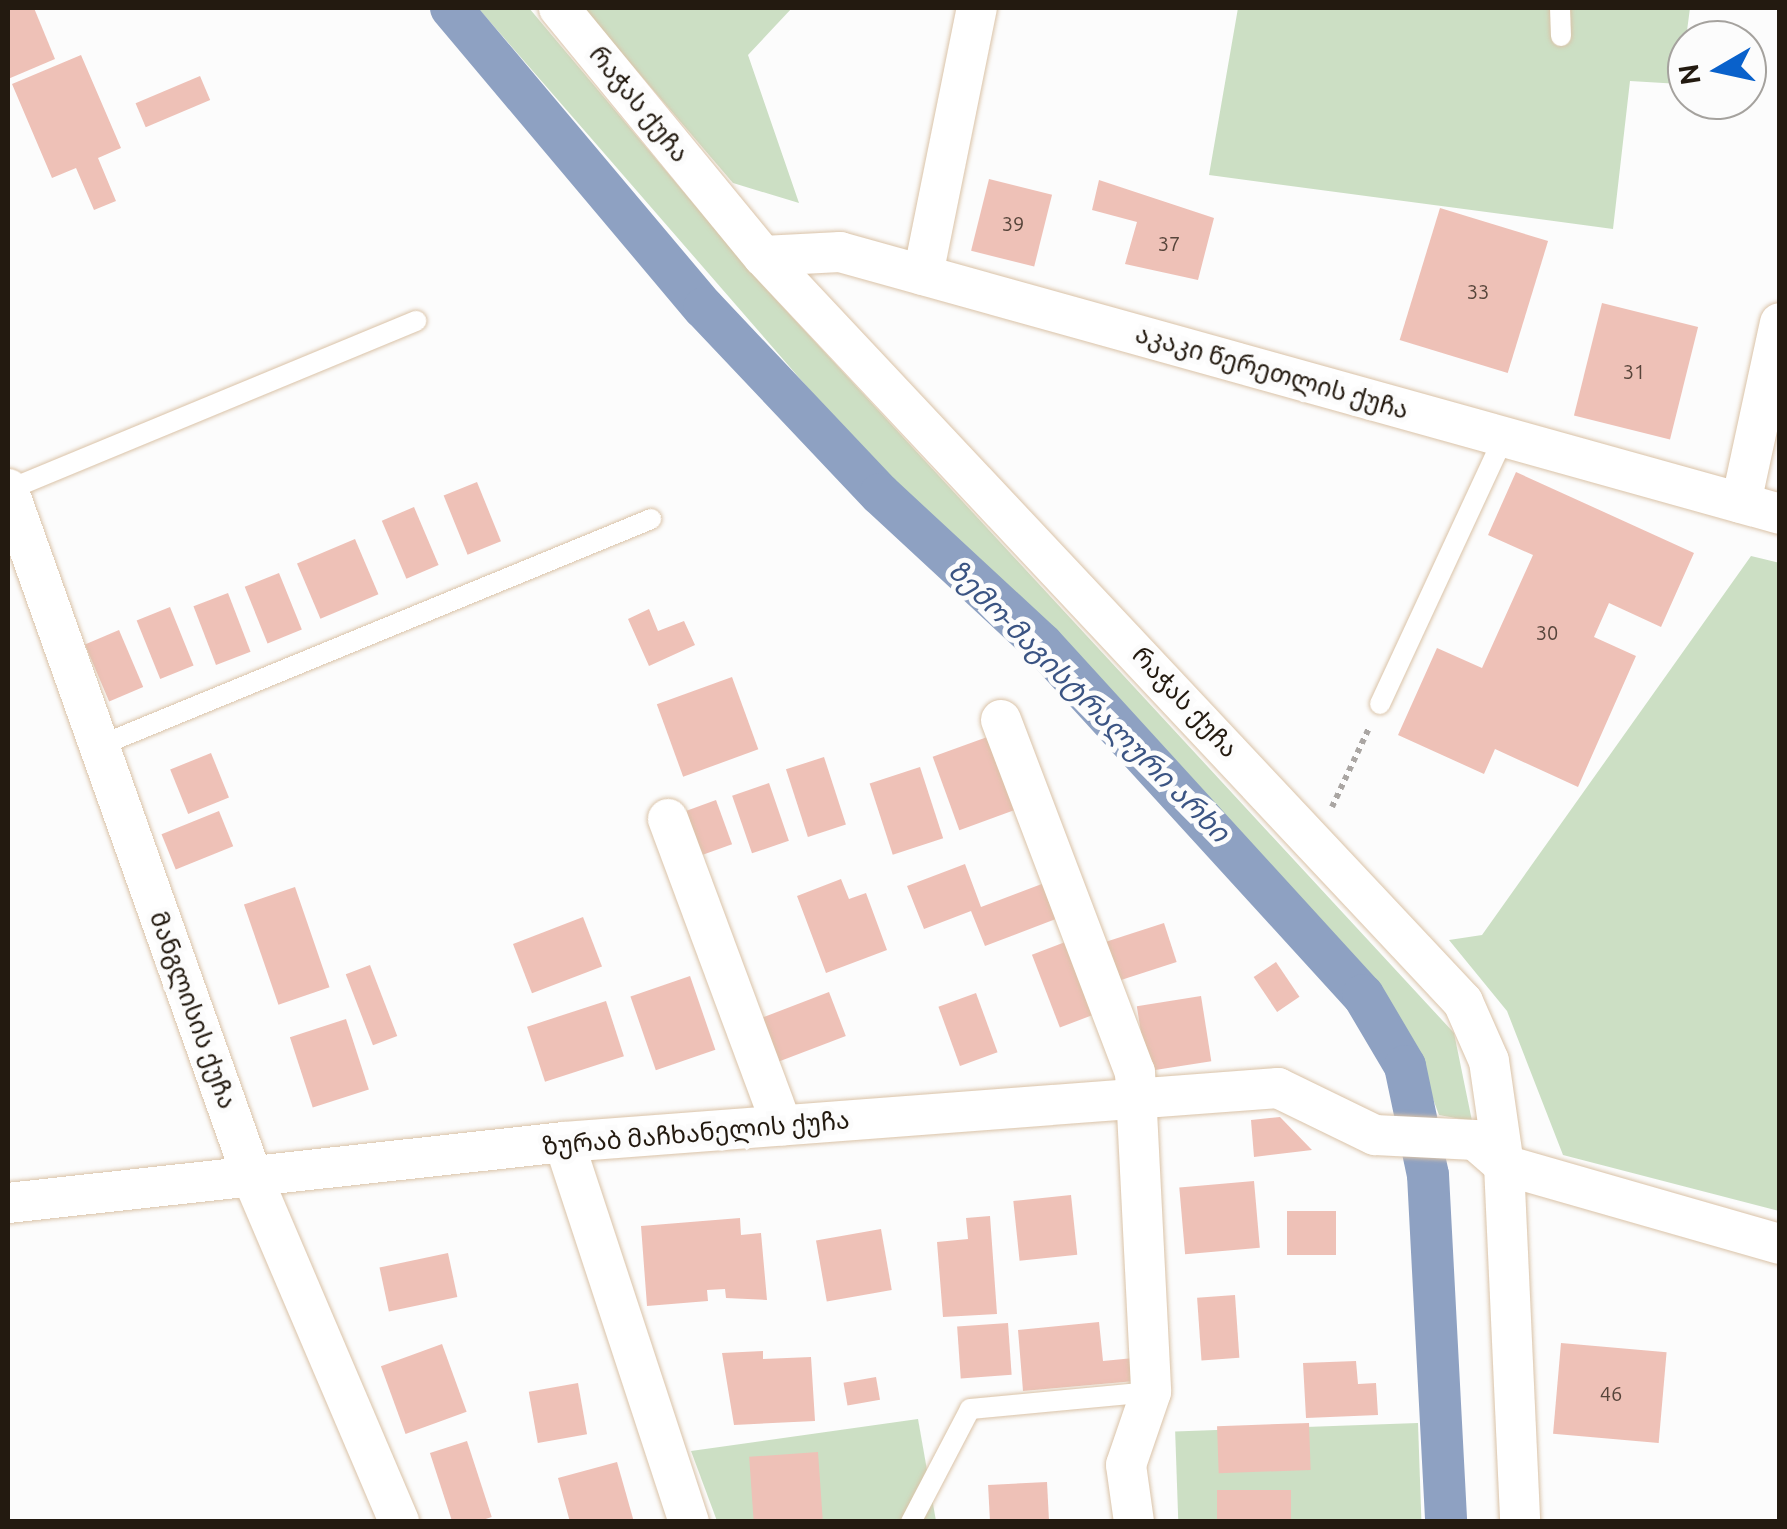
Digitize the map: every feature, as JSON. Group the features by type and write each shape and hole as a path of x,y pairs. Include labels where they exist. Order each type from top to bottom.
{"street":[{"name":"რაჭას ქუჩა","path":"559,8 763,256 1316,840 1463,1002 1490,1061 1490,1152 1520,1522"},
{"path":"923,275 977,8"},
{"name":"აკაკი წერეთლის ქუჩა","path":"763,256 840,252 1760,508"},
{"path":"1760,508 1780,323"},
{"name":"მანგლისის ქუჩა","path":"8,490 253,1179 399,1522"},
{"path":"1001,720 1137,1098 1151,1392 1126,1464 1134,1522"},
{"path":"668,820 782,1126"},
{"name":"ზურაბ მაჩხანელის ქუჩა","path":"8,1203 564,1142 1278,1088 1375,1135 1490,1152"},
{"path":"564,1142 689,1522"},
{"path":"1490,1152 1780,1244"}],"lane":[{"path":"1560,8 1560,36"},
{"path":"8,490 416,322"},
{"path":"1380,704 1504,437"},
{"path":"99,746 651,519"},
{"path":"911,1522 970,1409 1151,1392"}],"path":[{"path":"1316,840 1380,704"}],"green space":[{"path":"478,8 529,8 756,278 1454,1033 1472,1121 1439,1115 1411,1040 1310,908 881,472"},
{"path":"583,8 792,8 748,55 799,203 733,183"},
{"path":"1238,8 1690,8 1688,20 1667,20 1667,83 1630,81 1613,229 1209,175"},
{"path":"1751,556 1780,563 1779,1211 1563,1155 1507,1011 1449,940 1482,935"},
{"path":"918,1419 936,1521 717,1521 691,1451"},
{"path":"1418,1423 1421,1521 1178,1522 1175,1431"}],"building":[{"path":"8,8 34,8 55,59 8,79"},
{"path":"81,55 121,148 98,158 116,201 94,210 76,168 52,178 12,84"},
{"path":"200,76 210,100 146,127 136,103"},
{"path":"989,179 1052,195 1034,267 971,251"},
{"path":"1099,180 1214,218 1198,280 1125,264 1137,222 1092,210"},
{"path":"1440,208 1548,241 1508,373 1400,340"},
{"path":"1602,303 1698,327 1670,440 1574,416"},
{"path":"1516,472 1694,553 1661,627 1609,603 1594,637 1636,656 1578,787 1495,749 1484,774 1398,735 1437,648 1482,668 1533,555 1488,535"},
{"path":"477,482 501,541 468,555 444,495"},
{"path":"414,507 439,565 406,579 382,521"},
{"path":"355,539 378,594 320,619 297,564"},
{"path":"279,573 302,630 268,643 245,587"},
{"path":"228,593 251,652 216,665 193,606"},
{"path":"170,607 194,665 160,679 137,620"},
{"path":"649,609 658,631 684,621 695,645 649,666 628,619"},
{"path":"119,630 143,687 109,702 85,644"},
{"path":"732,677 758,749 683,777 657,704"},
{"path":"990,736 1017,809 959,830 933,757"},
{"path":"211,753 229,798 188,814 170,769"},
{"path":"824,757 846,825 808,837 786,769"},
{"path":"920,767 943,838 893,855 870,783"},
{"path":"769,783 789,841 752,853 732,796"},
{"path":"716,800 732,844 694,858 678,814"},
{"path":"219,811 233,846 176,869 162,834"},
{"path":"965,864 981,907 1047,882 1061,917 985,946 971,911 924,929 907,886"},
{"path":"841,879 849,899 866,893 887,950 826,973 797,896"},
{"path":"295,887 330,987 278,1005 244,905"},
{"path":"583,917 602,966 532,993 513,944"},
{"path":"1164,923 1177,962 1115,982 1102,943"},
{"path":"1073,939 1101,1012 1060,1028 1032,955"},
{"path":"1276,962 1299,997 1277,1012 1254,977"},
{"path":"370,965 397,1036 373,1045 346,974"},
{"path":"690,976 715,1050 656,1070 630,997"},
{"path":"829,992 846,1036 773,1064 756,1020"},
{"path":"976,993 998,1052 960,1066 938,1007"},
{"path":"1201,996 1211,1061 1147,1071 1137,1006"},
{"path":"606,1001 624,1056 545,1082 527,1027"},
{"path":"346,1019 369,1089 313,1108 290,1037"},
{"path":"1280,1117 1312,1150 1254,1157 1251,1120"},
{"path":"1254,1181 1260,1248 1185,1254 1179,1188"},
{"path":"1071,1195 1077,1255 1020,1261 1013,1201"},
{"path":"1287,1211 1336,1211 1336,1255 1287,1255"},
{"path":"990,1216 997,1314 943,1317 937,1242 968,1239 966,1218"},
{"path":"740,1218 741,1235 761,1233 767,1300 726,1298 725,1289 707,1290 708,1301 647,1306 641,1226"},
{"path":"881,1229 892,1290 827,1302 816,1240"},
{"path":"448,1253 457,1297 389,1312 380,1268"},
{"path":"1235,1295 1239,1358 1201,1360 1197,1298"},
{"path":"1099,1322 1103,1361 1144,1357 1146,1380 1023,1391 1018,1330"},
{"path":"1008,1323 1012,1375 961,1378 957,1327"},
{"path":"1561,1343 1667,1352 1659,1443 1553,1434"},
{"path":"442,1344 467,1412 406,1434 381,1366"},
{"path":"763,1351 763,1359 811,1357 815,1421 734,1425 722,1353"},
{"path":"1356,1361 1358,1384 1376,1383 1378,1415 1306,1418 1303,1363"},
{"path":"876,1377 880,1400 847,1405 844,1383"},
{"path":"578,1383 587,1434 538,1443 529,1392"},
{"path":"1309,1423 1311,1470 1219,1473 1217,1426"},
{"path":"467,1441 492,1517 477,1522 452,1522 430,1453"},
{"path":"818,1452 823,1519 754,1522 749,1457"},
{"path":"617,1462 634,1522 570,1522 558,1478"},
{"path":"1047,1482 1049,1522 990,1522 988,1485"},
{"path":"1217,1490 1291,1490 1291,1522 1217,1522"}],"waterway":[{"name":"ზემო-მაგისტრალური არხი","path":"451,8 704,308 880,494 1042,644 1363,995 1405,1066 1428,1175 1446,1522"}]}
